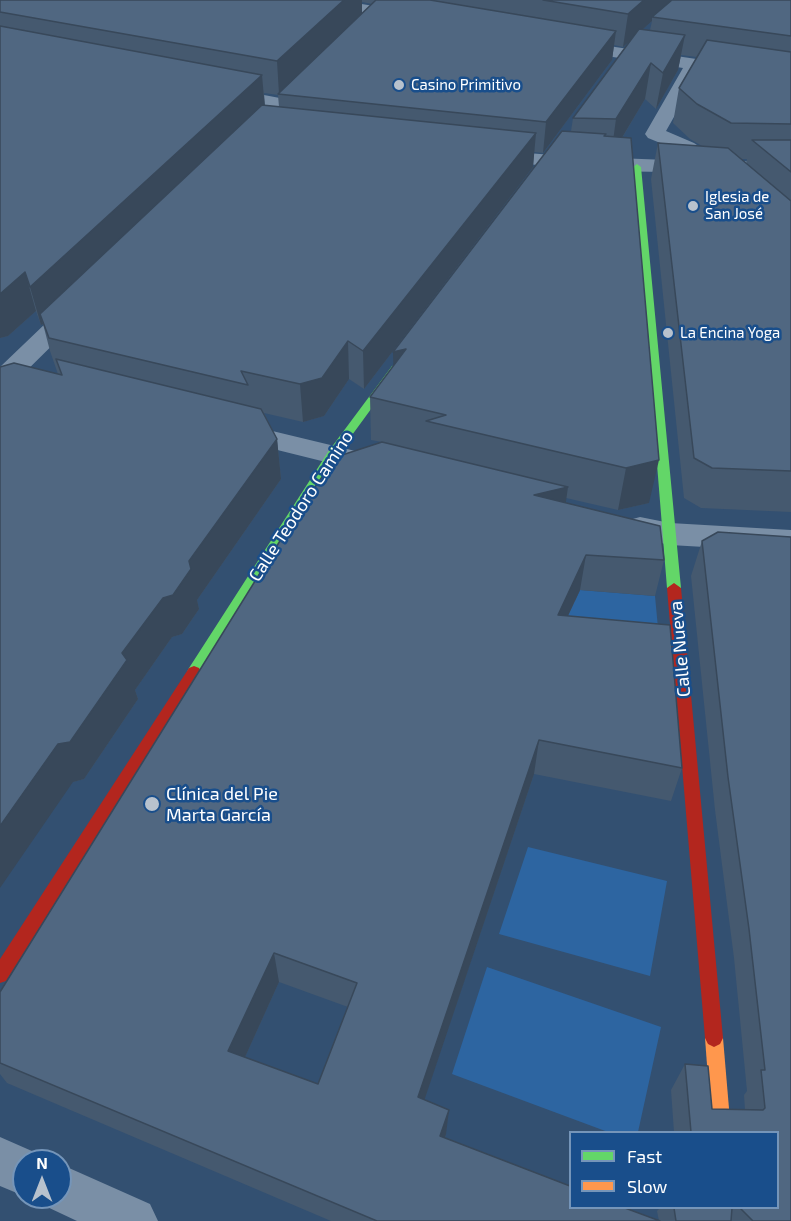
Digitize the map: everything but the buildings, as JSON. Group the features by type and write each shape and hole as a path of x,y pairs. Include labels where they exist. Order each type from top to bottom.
{"street":[{"path":"306,0 425,19"},
{"path":"364,28 381,11 402,0"},
{"path":"549,41 635,49 693,66 791,79"},
{"path":"616,72 635,49"},
{"path":"693,66 655,134 687,147 716,167 741,189"},
{"path":"200,89 291,99 268,122"},
{"path":"547,167 566,141"},
{"path":"475,154 547,167 791,168"},
{"name":"Calle Nueva","path":"637,166 722,1131"},
{"path":"10,377 98,286"},
{"name":"Calle Teodoro Camino","path":"0,975 332,455 406,355"},
{"path":"214,426 388,468"},
{"path":"614,522 670,534 791,541"},
{"path":"72,1193 133,1221"}],"shaded area":[{"path":"580,590 655,596 661,660 501,602 575,601"},
{"path":"528,847 667,881 650,976 499,934"},
{"path":"487,967 661,1027 638,1131 605,1131 452,1074"}],"traffic: fast":[{"path":"637,167 674,588"},
{"path":"194,672 332,455 396,368"}],"traffic: slow":[{"path":"714,1038 722,1131"}],"traffic: jam":[{"path":"674,588 714,1038"},
{"path":"0,975 194,672"}],"place":[{"name":"Casino Primitivo","path":"399,85"},
{"name":"Iglesia de San José","path":"693,206"},
{"name":"La Encina Yoga","path":"668,333"},
{"name":"Clínica del Pie Marta García","path":"152,804"}]}
